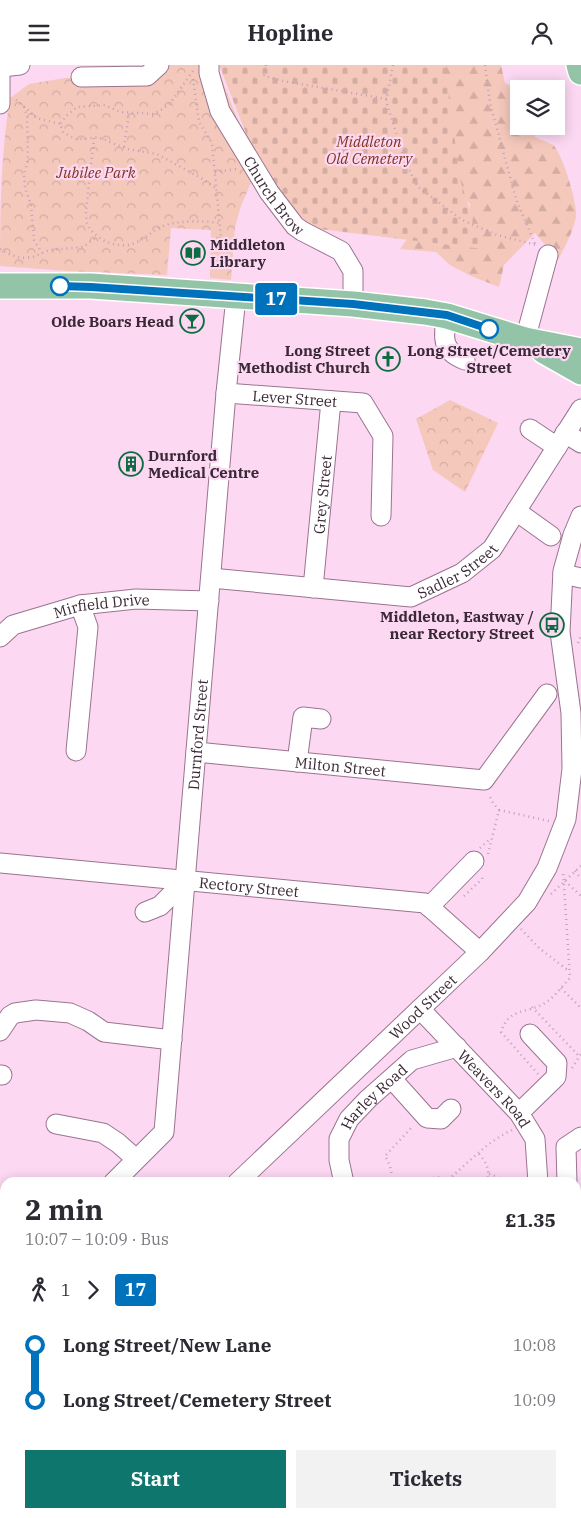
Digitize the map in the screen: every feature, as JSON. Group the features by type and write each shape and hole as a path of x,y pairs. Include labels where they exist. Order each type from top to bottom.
{"main road":[{"path":"579,65 581,72"},
{"path":"0,285 91,287 353,304 447,315 525,340 581,351"},
{"path":"525,340 581,372"}],"street":[{"path":"0,97 1,66 20,65"},
{"path":"81,77 146,77 159,65"},
{"name":"Church Brow","path":"201,68 209,73 220,111 253,166 286,215 302,231 342,251 353,271 353,304"},
{"path":"525,340 541,249"},
{"name":"Durnford Street","path":"119,1177 164,1132 226,393 236,297"},
{"path":"447,315 444,334 445,343 456,357 465,359"},
{"name":"Lever Street","path":"226,393 362,403 383,436 381,516"},
{"name":"Grey Street","path":"313,588 331,401"},
{"name":"Sadler Street","path":"211,578 411,597 462,573 492,549 516,511 568,441 581,409"},
{"path":"530,429 568,441"},
{"path":"516,511 551,536"},
{"name":"Wood Street","path":"243,1177 480,952 527,902 547,868 553,852 570,822 572,769 571,713 560,632 572,576 573,535 581,516"},
{"name":"Mirfield Drive","path":"0,637 13,625 80,605 136,599 209,601"},
{"path":"76,751 88,627 80,605"},
{"name":"Milton Street","path":"196,752 484,780 547,694"},
{"path":"297,762 303,717 321,719"},
{"path":"429,907 474,861"},
{"name":"Rectory Street","path":"0,863 425,903 480,952"},
{"path":"145,912 160,906 186,880"},
{"name":"Weavers Road","path":"420,1009 522,1118 535,1139 538,1177"},
{"path":"0,1031 10,1016 15,1013 36,1010 70,1013 88,1021 104,1032 172,1040"},
{"path":"522,1118 556,1077 557,1063 530,1034"},
{"name":"Harley Road","path":"342,1177 338,1160 339,1139 349,1119 368,1099 412,1060 457,1047"},
{"path":"392,1079 427,1118 441,1119 451,1109"},
{"path":"56,1124 103,1133 136,1159"},
{"path":"567,1177 566,1147 581,1137"}],"path":[{"path":"194,65 201,68"},
{"path":"266,65 264,76 387,99"},
{"path":"393,65 387,99 406,164 418,187 462,220 497,235 541,249"},
{"path":"485,65 490,103 516,199 541,249"},
{"path":"60,125 77,107 105,105 129,113 154,114 169,105 201,68"},
{"path":"201,68 199,122 212,143 221,238"},
{"path":"0,97 10,94 38,118 60,125 63,131 75,139 106,139 124,147 157,154 217,189"},
{"path":"24,107 27,116 28,160 24,174 25,188 31,205 34,240 42,253"},
{"path":"124,147 129,113"},
{"path":"94,138 86,211 87,223 97,237 110,244 128,245 148,236 163,226 183,222 220,223"},
{"path":"215,172 253,166"},
{"path":"0,249 21,258 33,257 63,247 83,247 97,237"},
{"path":"581,636 578,640 578,646 581,647"},
{"path":"499,810 570,822"},
{"path":"546,1087 543,1079 501,1032 513,1014 545,1003 570,978 562,857 553,852"},
{"path":"534,890 549,896 581,866"},
{"path":"575,871 581,879"},
{"path":"564,882 581,896"},
{"path":"511,919 539,948 569,971"},
{"path":"560,988 581,1008"},
{"path":"532,1007 580,1055 569,1073"},
{"path":"392,1177 389,1163 385,1156 424,1114"},
{"path":"453,1177 496,1138 522,1118"},
{"path":"479,1154 486,1165 488,1177"},
{"path":"489,1174 498,1177"}],"green space":[{"name":"Jubilee Park","path":"162,65 216,65 257,168 241,206 235,227 231,280 210,278 211,230 171,228 167,275 0,266 2,182 10,98 29,84 65,78 146,78"},
{"name":"Middleton Old Cemetery","path":"219,65 444,65 461,183 483,249 311,228 261,171"},
{"path":"436,65 501,65 505,83 510,86 510,135 535,135 535,137 553,145 561,158 572,191 576,217 571,234 558,260 535,233 504,265 499,287 450,265 436,252 400,249 416,226 468,228 470,204 447,179"},
{"path":"450,400 498,423 465,492 433,470 416,419"}],"bus line":[{"name":"17","path":"60,286 353,304 447,315 489,329"}],"place":[{"name":"Middleton Library","path":"193,253"},
{"name":"Olde Boars Head","path":"192,321"},
{"name":"Long Street/Cemetery Street","path":"489,329"},
{"name":"Long Street Methodist Church","path":"388,359"},
{"name":"Durnford Medical Centre","path":"131,464"},
{"name":"Middleton, Eastway / near Rectory Street","path":"552,625"}]}
